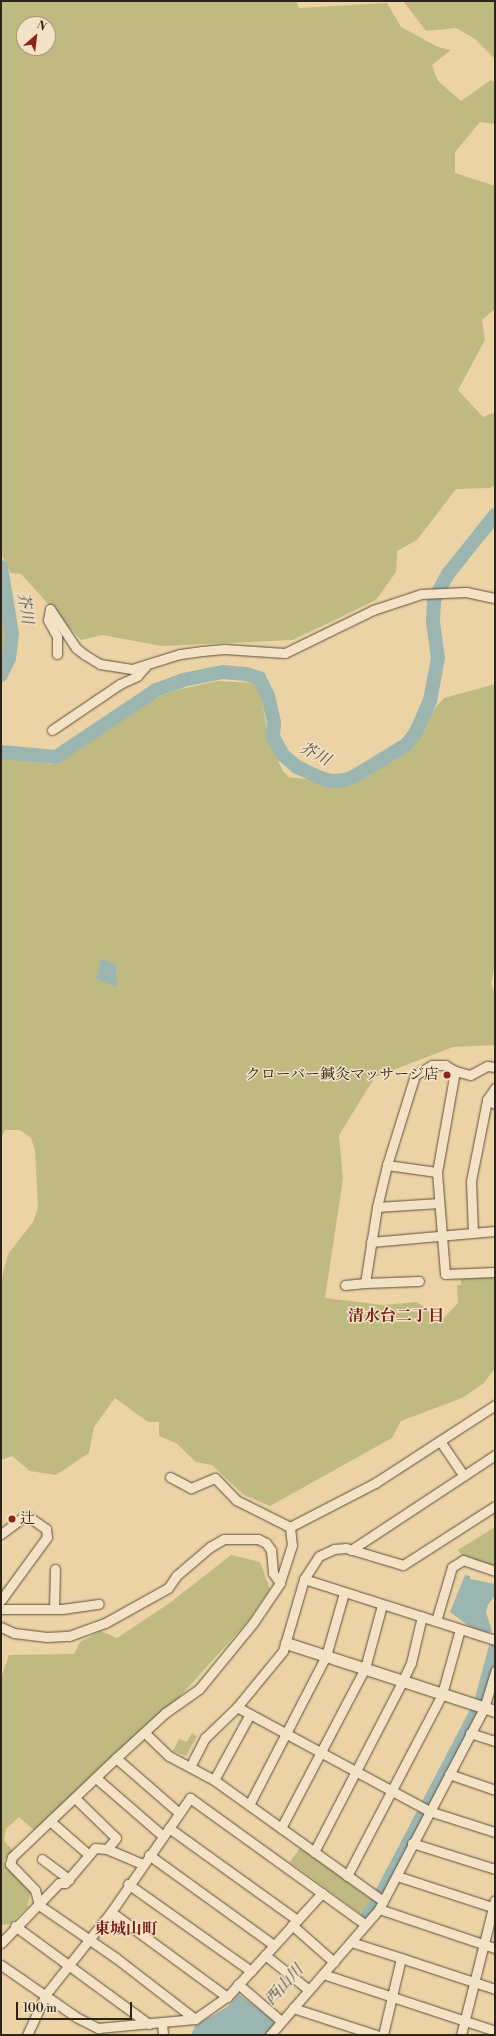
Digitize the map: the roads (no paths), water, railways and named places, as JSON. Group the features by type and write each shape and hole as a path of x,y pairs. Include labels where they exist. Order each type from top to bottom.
{"street":[{"path":"57,654 57,636 48,620 50,609 76,648 85,655 113,667 132,669 145,667 180,654 202,650 224,649 285,653 372,610 426,593 454,591 495,598"},
{"path":"52,730 120,684 137,676 145,667"},
{"path":"364,1283 377,1207 387,1165 415,1075 432,1065 445,1065 455,1071 470,1076 487,1066 495,1067"},
{"path":"455,1071 437,1172 445,1274 495,1272"},
{"path":"473,1233 472,1181 495,1088"},
{"path":"387,1165 437,1172"},
{"path":"377,1207 439,1203"},
{"path":"371,1242 441,1237 495,1231"},
{"path":"344,1285 419,1280"},
{"path":"290,1527 375,1482 495,1405"},
{"path":"440,1441 464,1476"},
{"path":"352,1550 495,1455"},
{"path":"170,1477 191,1488 215,1478 236,1500 290,1527"},
{"path":"190,1766 204,1738 237,1707 283,1651 304,1579 311,1564 324,1552 340,1548 403,1565 495,1506"},
{"path":"1,1534 22,1518 29,1517 46,1529 46,1537 1,1600"},
{"path":"195,2019 90,1940 39,1905 35,1890 13,1867 11,1860 116,1758 145,1733 165,1713 199,1689 254,1622 280,1583 292,1545 290,1527"},
{"path":"1,1627 14,1633 47,1638 69,1636 105,1623 168,1588 176,1576 210,1547 224,1539 258,1539 266,1543 272,1550 273,1573 280,1583"},
{"path":"436,1621 452,1567 463,1560 495,1571"},
{"path":"54,1608 55,1569"},
{"path":"304,1579 495,1640"},
{"path":"249,1805 326,1656 344,1593"},
{"path":"1,1609 54,1608 99,1604"},
{"path":"281,1828 365,1668 382,1605"},
{"path":"314,1852 411,1663 422,1616"},
{"path":"347,1876 442,1694 460,1629"},
{"path":"286,1643 495,1711"},
{"path":"270,2035 334,1962 381,1905 484,1708 495,1671"},
{"path":"237,1707 429,1811 495,1832"},
{"path":"214,1780 250,1714"},
{"path":"145,1733 170,1756 214,1780 347,1876 381,1905 495,1948"},
{"path":"470,1733 495,1741"},
{"path":"116,1758 180,1813"},
{"path":"449,1774 495,1790"},
{"path":"96,1778 163,1836"},
{"path":"75,1798 116,1838 107,1849"},
{"path":"27,2035 46,1994 111,1912 128,1884 190,1798 365,1924"},
{"path":"50,1821 88,1854"},
{"path":"169,1828 294,1922 334,1962"},
{"path":"412,1844 495,1869"},
{"path":"1,1943 59,1883 68,1879 88,1854 95,1848 107,1849 143,1864"},
{"path":"149,1855 274,1946"},
{"path":"42,1859 68,1879"},
{"path":"397,1876 494,1906 473,1981 461,2035"},
{"path":"128,1884 251,1971"},
{"path":"1,1965 46,1994 87,2024 98,2028 113,2031 149,2024 195,2019 227,1997 322,1893"},
{"path":"111,1912 227,1997"},
{"path":"16,1926 68,1966 149,2024"},
{"path":"351,1942 495,1989"},
{"path":"265,1955 309,1990"},
{"path":"383,2035 401,1958"},
{"path":"323,1974 392,1999 495,2031"},
{"path":"238,1984 281,2021"},
{"path":"293,2008 376,2035"},
{"path":"162,2023 163,2035"}],"water":[{"path":"101,959 116,964 117,987 96,979"},
{"path":"465,1575 470,1576 470,1579 495,1584 495,1595 488,1605 486,1612 492,1631 489,1633 469,1626 450,1612"},
{"path":"239,1994 274,2020 274,2024 265,2035 191,2035 195,2026 227,2007"}],"waterway":[{"name":"芥川","path":"1,752 56,757 156,690 183,680 223,672 246,674 259,678 268,696 274,723 273,737 283,755 297,767 330,781 345,780 355,776 406,745 415,734 430,701 438,658 433,621 434,600 448,574 495,515"},
{"name":"芥川","path":"1,567 12,634 9,658 1,675"},
{"name":"西山川","path":"482,1699 495,1650"},
{"name":"西山川","path":"381,1895 476,1713"},
{"name":"西山川","path":"367,1917 376,1905"}],"place":[{"name":"クローバー鍼灸マッサージ店","path":"447,1075"},
{"name":"辻","path":"12,1519"}],"district":[{"name":"清水台二丁目","path":"396,1316"},
{"name":"東城山町","path":"126,1929"}]}
